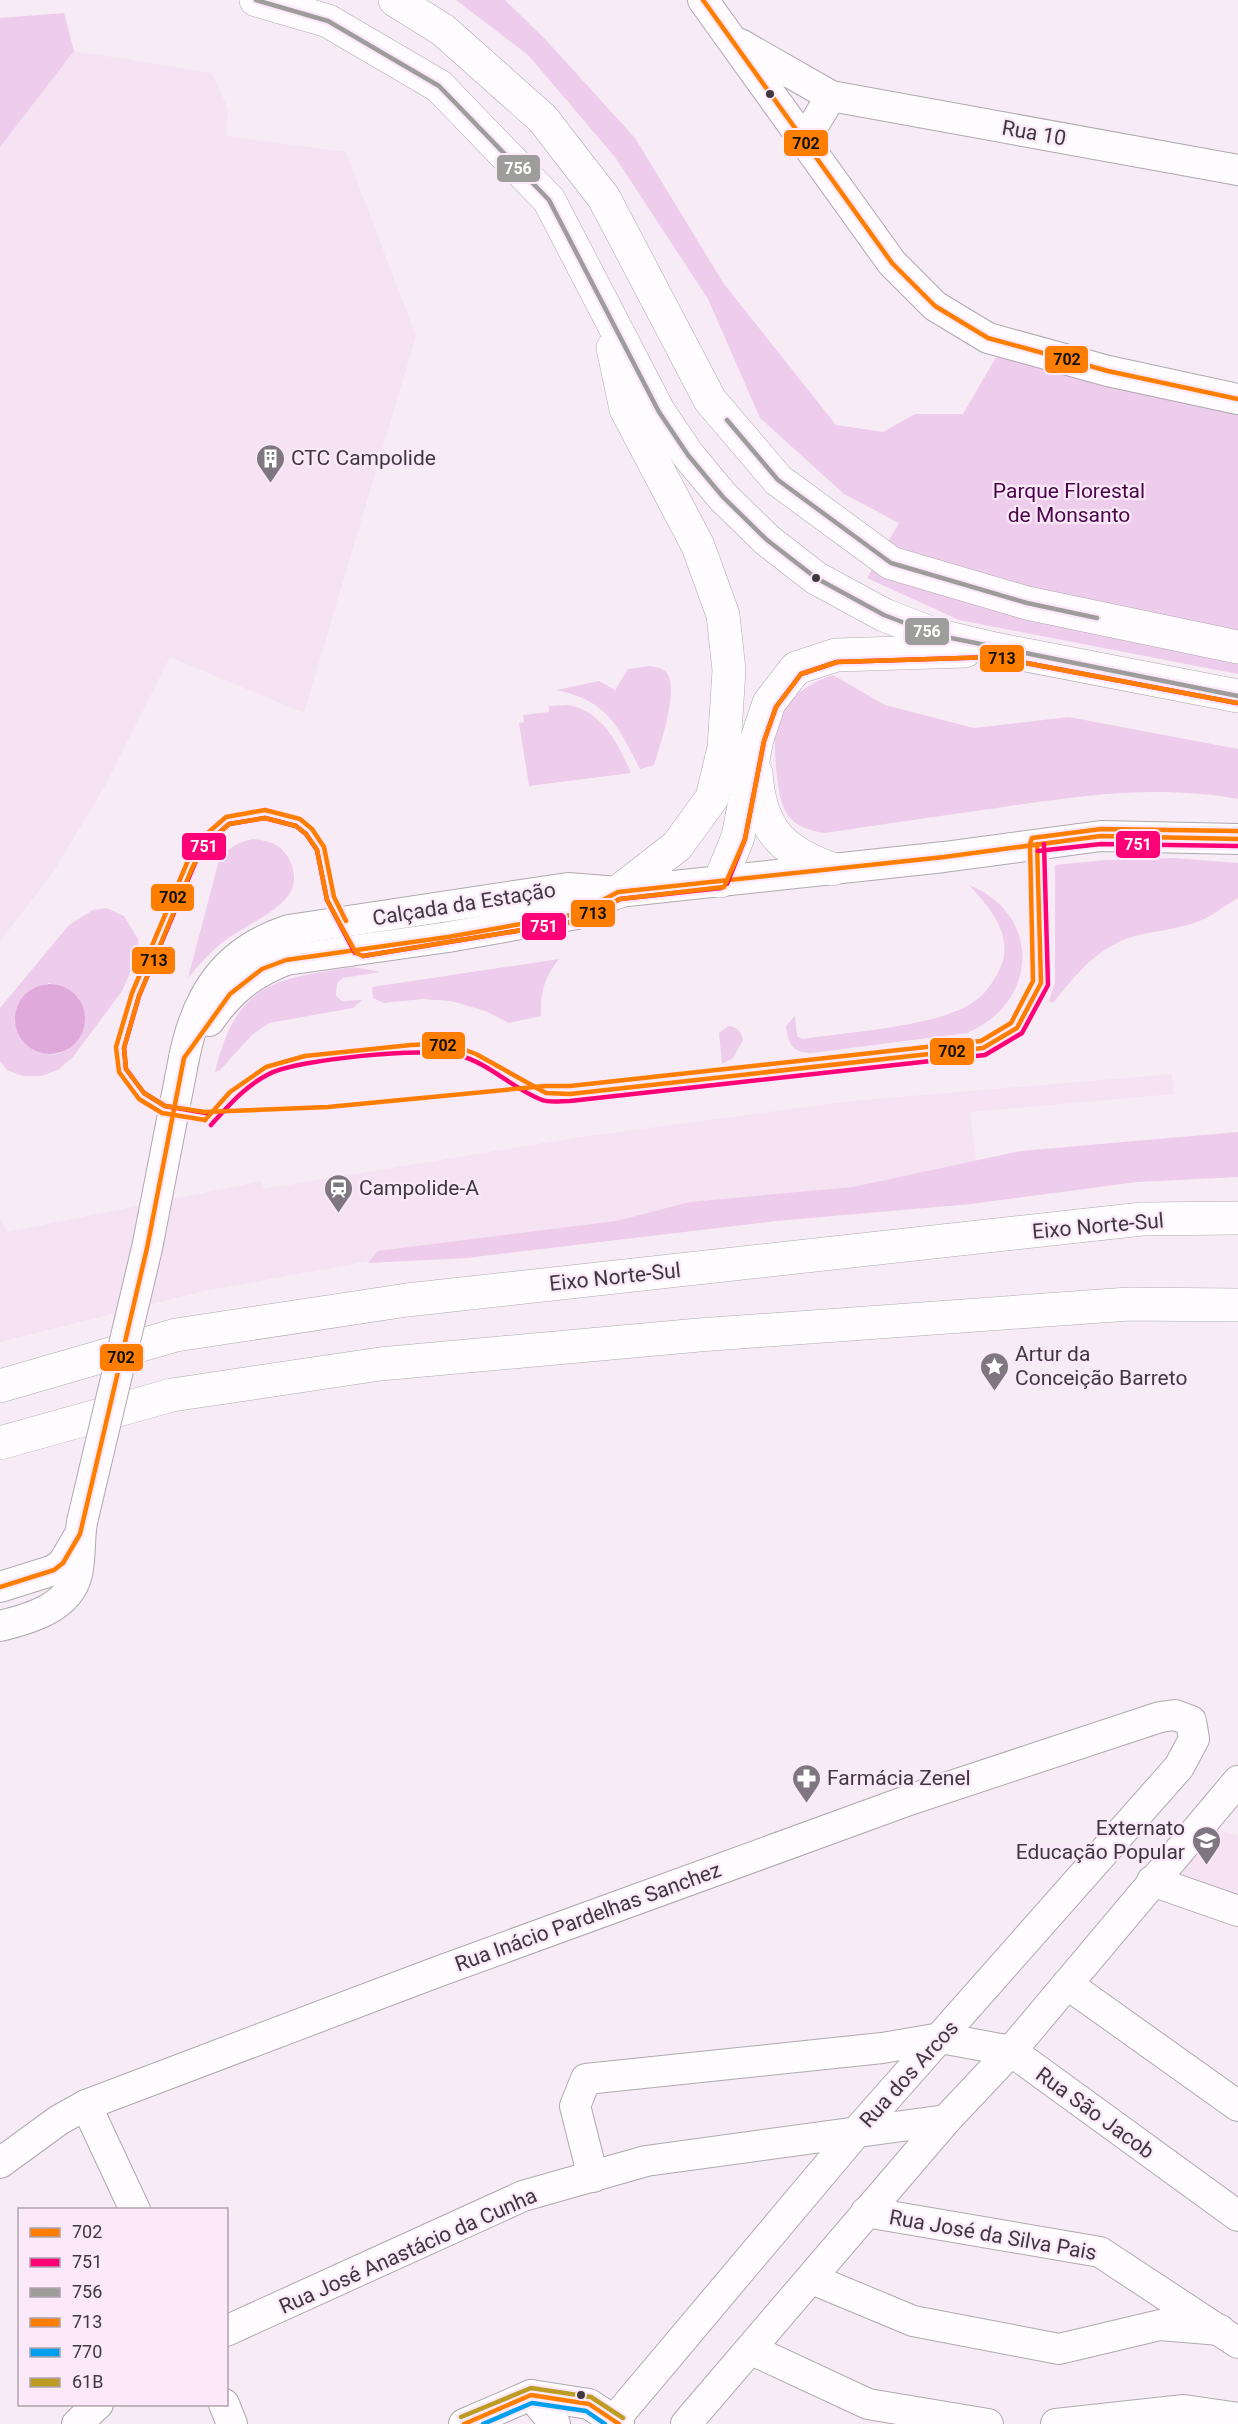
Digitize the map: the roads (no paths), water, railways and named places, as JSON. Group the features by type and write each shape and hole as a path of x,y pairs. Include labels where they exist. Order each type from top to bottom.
{"main road":[{"path":"256,0 328,21 439,86 549,200 659,412 688,455 723,496 767,540 816,578 884,615 936,635 995,649 1238,696"},
{"path":"395,0 443,30 543,118 604,198 710,400 778,480 891,563 1027,603 1238,647"},
{"path":"603,305 626,409 698,546 723,615 729,670 728,692 724,748 712,798 720,881"},
{"path":"720,881 738,837 754,755 769,703 796,668 836,655 995,649"},
{"path":"754,755 758,796 773,830 788,849 806,860 832,869"},
{"path":"618,892 676,846 712,798"},
{"path":"1142,1219 1238,1195"},
{"name":"Eixo Norte-Sul","path":"0,1386 176,1335 407,1300 1142,1219 1238,1218"},
{"path":"0,1443 172,1395 380,1364 699,1335 1129,1304 1238,1305"}],"street":[{"name":"Rua 10","path":"703,0 892,263 920,293 961,324 988,338 1108,371 1238,399"},
{"name":"Rua 10","path":"730,38 831,96 1238,170"},
{"path":"804,141 831,96"},
{"name":"Calçada da Estação","path":"81,1528 147,1248 184,1058 196,1009 222,971 262,938 289,930 568,888 618,892 1101,836 1238,839"},
{"path":"0,1587 54,1570 63,1563 81,1528"},
{"path":"0,1626 36,1617 70,1589 78,1571 81,1528"},
{"name":"Rua Inácio Pardelhas Sanchez","path":"0,2163 59,2120 86,2105 426,1976 912,1798 1160,1718 1175,1715 1191,1721"},
{"name":"Rua dos Arcos","path":"614,2423 859,2129 1179,1767 1194,1740 1195,1729 1191,1721"},
{"path":"686,2424 752,2350 866,2212 946,2120 1011,2051 1238,1781"},
{"path":"1152,1881 1238,1911"},
{"path":"1067,1984 1238,2106"},
{"path":"593,2177 575,2106 586,2079 882,2048 941,2038"},
{"name":"Rua São Jacob","path":"941,2038 1011,2051 1238,2216"},
{"path":"86,2105 134,2208"},
{"name":"Rua José Anastácio da Cunha","path":"228,2330 523,2196 646,2160 768,2146 859,2129 946,2120"},
{"name":"Rua José da Silva Pais","path":"866,2212 1100,2252 1229,2337"},
{"path":"812,2279 913,2321 1059,2349 1160,2325 1229,2337"},
{"path":"752,2350 868,2404 988,2424"},
{"path":"464,2424 531,2395 589,2404 614,2423"},
{"path":"531,2395 555,2424"},
{"path":"76,2424 96,2406"},
{"path":"225,2406 232,2424"},
{"path":"1056,2424 1184,2410 1238,2418"}],"place":[{"name":"CTC Campolide","path":"270,484"},
{"name":"Campolide-A","path":"338,1214"},
{"name":"Artur da Conceição Barreto","path":"994,1392"},
{"name":"Farmácia Zenel","path":"806,1804"},
{"name":"Externato Educação Popular","path":"1206,1866"}],"park label":[{"name":"Parque Florestal de Monsanto","path":"1069,503"}]}
